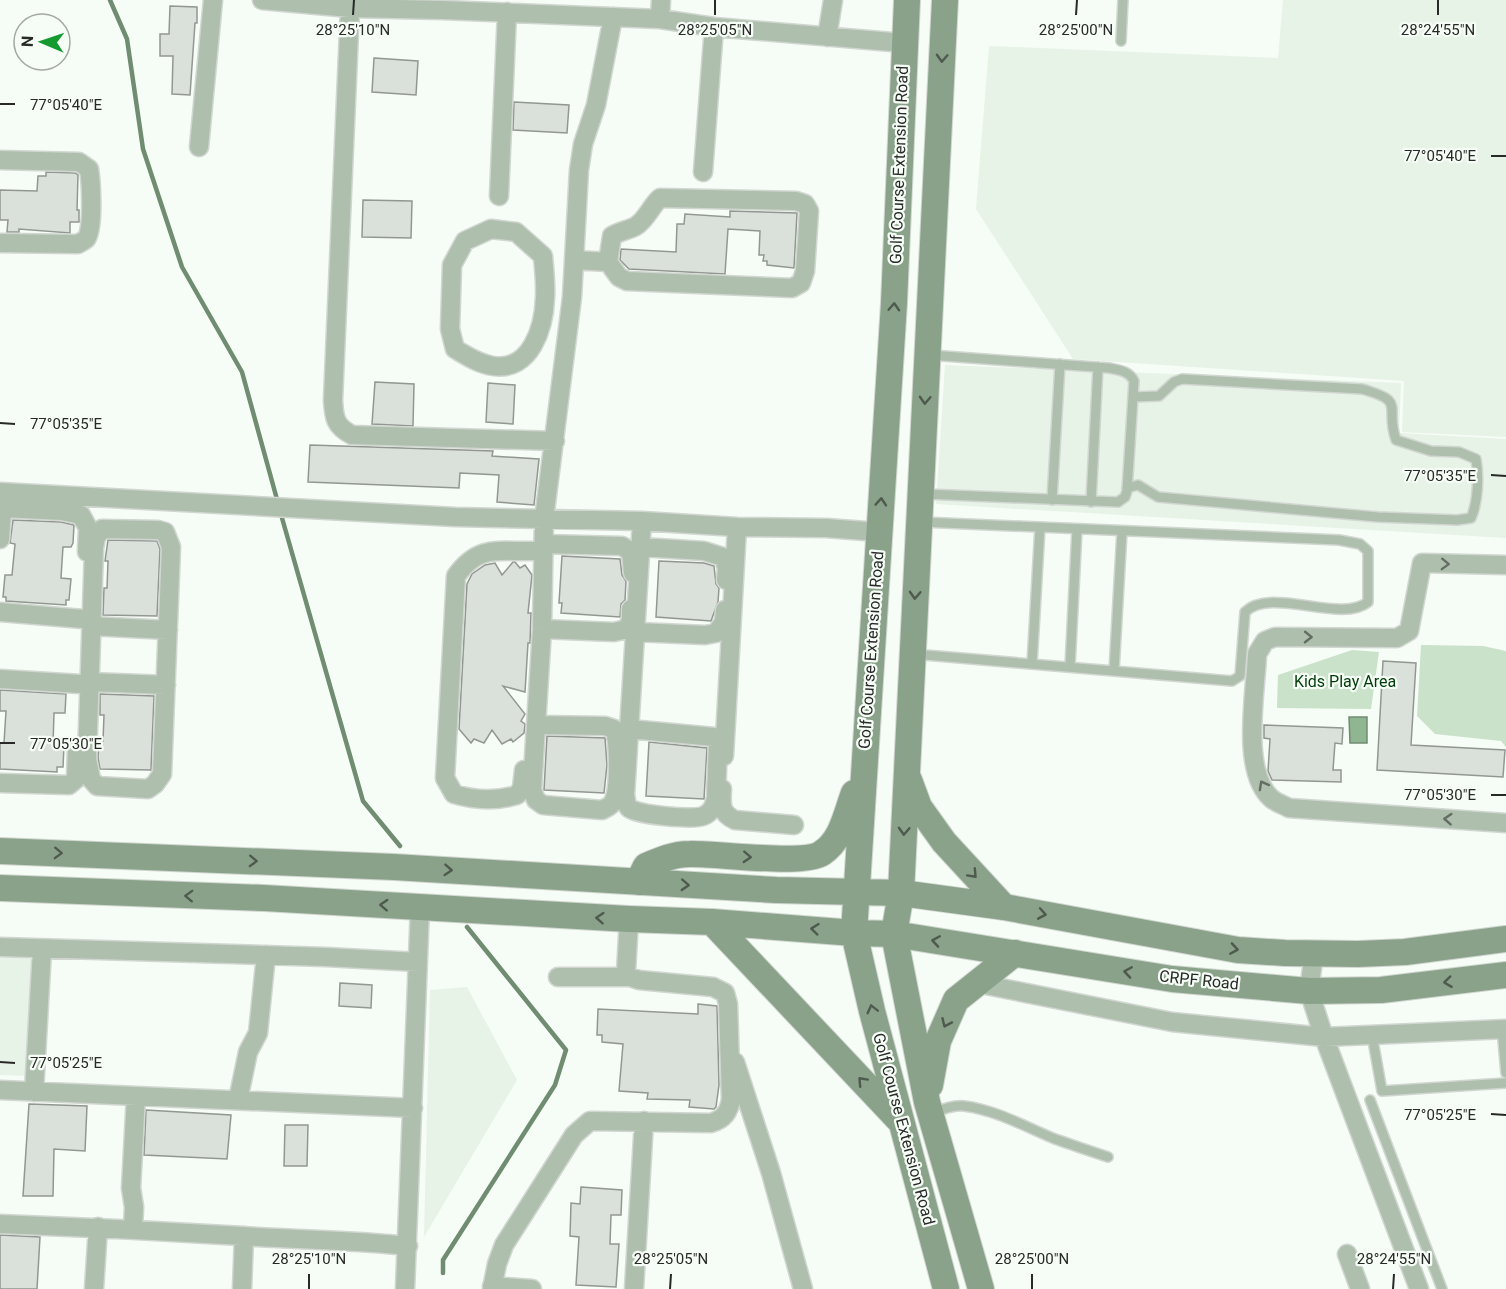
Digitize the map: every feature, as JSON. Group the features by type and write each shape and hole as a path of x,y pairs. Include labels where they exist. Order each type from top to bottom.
{"main road":[{"name":"Golf Course Extension Road","path":"907,0 894,303 854,933 872,1011 946,1289"},
{"name":"Golf Course Extension Road","path":"945,0 901,893 894,934 929,1108 981,1289"},
{"path":"906,774 919,807 944,842 1004,907"},
{"path":"638,882 646,866 668,857 689,854 796,859 816,856 824,852 837,837 855,790 863,782"},
{"path":"0,851 382,867 776,890 901,893 1004,907 1238,950 1314,953 1405,952 1506,939"},
{"name":"CRPF Road","path":"0,888 420,907 629,920 712,922 894,934 1172,979 1309,991 1381,990 1506,975"},
{"path":"712,922 902,1124"},
{"path":"929,1108 938,1041 956,1000 1015,953"}],"street":[{"path":"199,147 213,0"},
{"path":"262,0 350,8 443,5 507,12 660,19 714,27 904,43"},
{"path":"660,19 661,0"},
{"path":"827,38 833,0"},
{"path":"350,8 333,400 334,415 340,429 352,435 555,441"},
{"path":"499,196 507,12"},
{"path":"542,629 614,632 627,629 631,620 632,552 622,546 538,548 486,552 466,561 456,576 445,778 454,794 468,798 504,799 517,795 522,788 538,548 539,519 555,441 572,297 579,170 596,105 613,17"},
{"path":"703,172 714,27"},
{"path":"0,160 79,162 89,169 91,180 90,230 87,238 78,244 0,243"},
{"path":"660,198 796,201 805,204 809,211 805,271 801,283 792,288 627,280 619,277 608,262 612,236 636,226 660,198"},
{"path":"491,229 516,232 543,256 545,297 542,326 531,349 515,364 495,367 474,360 455,349 450,329 452,265 465,241 491,229"},
{"path":"575,260 608,262"},
{"path":"545,297 572,297"},
{"path":"2,497 132,500 879,532"},
{"path":"0,539 2,497"},
{"path":"2,497 81,515 88,528 85,683 87,759 91,779 97,786 148,789 162,774 172,552 165,532 102,529 96,537 87,622"},
{"path":"132,500 132,529"},
{"path":"629,729 714,737 718,742 716,798 710,812 701,818 642,814 630,809 625,795 629,729 636,632 642,522"},
{"path":"737,527 721,808 728,817 735,820 794,825"},
{"path":"636,632 705,635 716,633 724,622 725,611 727,568 723,557 704,551 641,547"},
{"path":"536,726 605,726 614,729 617,738 616,789 614,801 607,808 602,810 543,805 536,800 532,790 542,629 538,548"},
{"path":"1506,565 1422,563 1409,631 1396,638 1275,636 1265,641 1257,654 1252,756 1259,780 1272,799 1289,808 1506,823"},
{"path":"0,612 168,630"},
{"path":"0,679 166,685"},
{"path":"0,783 59,786 69,785 76,779 85,683"},
{"path":"405,1289 420,907"},
{"path":"629,920 626,972 630,977"},
{"path":"0,947 418,962"},
{"path":"34,1092 42,949"},
{"path":"1314,953 1309,991 1324,1037 1419,1289"},
{"path":"238,1100 248,1052 258,1033 266,955"},
{"path":"532,1289 492,1288 504,1245 574,1135 591,1120 711,1123 721,1120 729,1110 731,1100 728,1004 725,993 720,989 630,977 558,977"},
{"path":"976,983 1172,1022 1324,1037 1504,1029"},
{"path":"728,1041 771,1173 803,1289"},
{"path":"0,1090 413,1108"},
{"path":"134,1229 131,1188 136,1096"},
{"path":"634,1289 644,1121"},
{"path":"0,1224 98,1227 408,1246"},
{"path":"94,1289 98,1227"},
{"path":"242,1289 244,1236"},
{"path":"1347,1254 1360,1289"}],"lane":[{"path":"1121,41 1123,0"},
{"path":"920,494 1091,502 1118,501 1125,497 1127,488 1134,381 1131,375 1121,370 1098,367 927,354"},
{"path":"1052,500 1060,364"},
{"path":"1091,502 1098,367"},
{"path":"1127,488 1138,485 1158,497 1378,517 1457,520 1471,518 1476,508 1476,459 1459,452 1431,451 1396,440 1392,430 1392,405 1385,396 1362,389 1182,379 1174,382 1159,396 1132,397"},
{"path":"912,654 1232,681 1240,676 1245,612 1251,606 1271,603 1346,609 1361,608 1368,602 1368,551 1360,544 1339,540 919,522"},
{"path":"1032,664 1040,527"},
{"path":"1070,667 1077,529"},
{"path":"1114,671 1122,531"},
{"path":"1504,1029 1506,1073"},
{"path":"1372,1035 1382,1091 1506,1083"},
{"path":"1370,1100 1442,1289"},
{"path":"929,1108 963,1106 977,1109 995,1114 1057,1140 1108,1156"}],"shaded area":[{"path":"1283,0 1506,0 1506,437 1402,432 1404,381 1073,359 976,209 989,46 1278,58"},
{"path":"945,365 1401,383 1399,433 1506,439 1506,538 936,504"},
{"path":"1349,717 1367,717 1367,743 1350,743"},
{"path":"0,939 32,940 27,1076 0,1075"},
{"path":"467,987 517,1080 424,1237 430,990"}],"green space":[{"path":"1421,645 1483,646 1506,651 1506,747 1501,741 1435,734 1417,716"},
{"name":"Kids Play Area","path":"1352,650 1379,652 1371,709 1277,708 1278,675"}],"building":[{"path":"170,6 197,7 190,95 172,94 173,56 160,56 160,34 169,34"},
{"path":"374,58 418,61 416,95 372,92"},
{"path":"514,102 569,105 567,133 513,130"},
{"path":"46,172 78,175 79,222 70,222 70,233 19,229 19,232 7,232 8,220 0,220 0,190 37,191 38,176 46,176"},
{"path":"363,200 412,201 411,238 362,237"},
{"path":"730,211 797,213 794,268 767,265 767,261 763,261 764,255 759,255 760,231 728,229 725,274 629,269 620,260 621,249 676,252 677,224 684,224 685,214 730,217"},
{"path":"375,382 414,384 413,426 372,424"},
{"path":"488,383 515,385 513,424 486,422"},
{"path":"310,445 493,451 492,456 539,459 534,505 497,502 499,475 460,473 459,488 308,482"},
{"path":"13,520 61,522 74,525 71,547 63,547 61,578 71,579 69,600 66,600 66,605 6,601 6,597 3,597 5,575 12,575 15,544 10,543"},
{"path":"108,540 157,541 160,549 157,616 103,615 104,588 107,588 108,561 105,561"},
{"path":"562,556 620,559 622,575 626,581 625,600 621,604 620,617 561,613 562,603 559,603"},
{"path":"659,561 704,563 714,566 716,584 719,588 718,602 711,621 656,617"},
{"path":"513,562 520,568 525,565 532,575 528,613 531,613 530,643 528,643 525,692 503,686 525,714 521,721 525,724 524,733 513,742 511,739 502,744 492,730 484,743 474,739 471,743 459,729 467,584 472,574 485,565 495,563 502,575"},
{"path":"1383,661 1416,663 1411,745 1505,750 1503,777 1377,770"},
{"path":"0,690 66,694 65,713 54,713 53,745 64,746 63,767 57,767 57,772 0,769 0,743 4,743 6,711 0,711"},
{"path":"100,694 154,696 151,770 100,769 99,741 103,741 104,715 100,715"},
{"path":"1264,725 1343,728 1342,744 1335,743 1333,770 1341,770 1341,782 1272,780 1268,771 1270,739 1264,738"},
{"path":"547,736 605,738 607,765 604,793 544,790"},
{"path":"649,742 707,748 704,799 646,796"},
{"path":"340,983 372,985 371,1008 339,1006"},
{"path":"698,1004 717,1006 719,1085 716,1107 714,1109 689,1107 690,1100 647,1099 648,1093 619,1091 623,1044 602,1042 602,1035 597,1035 598,1009 698,1014"},
{"path":"29,1104 87,1106 85,1151 54,1149 53,1196 23,1196"},
{"path":"146,1110 231,1115 227,1159 144,1155"},
{"path":"285,1125 308,1125 307,1166 284,1166"},
{"path":"581,1187 622,1190 621,1215 611,1215 610,1244 619,1244 616,1287 576,1285 579,1237 570,1236 571,1203 580,1204"},
{"path":"0,1235 40,1237 37,1289 0,1289"}],"waterway":[{"path":"110,0 127,39 143,149 182,267 242,372 278,503"},
{"path":"280,511 363,801 400,846"},
{"path":"443,1273 443,1260 555,1085 566,1050 467,927"}]}
